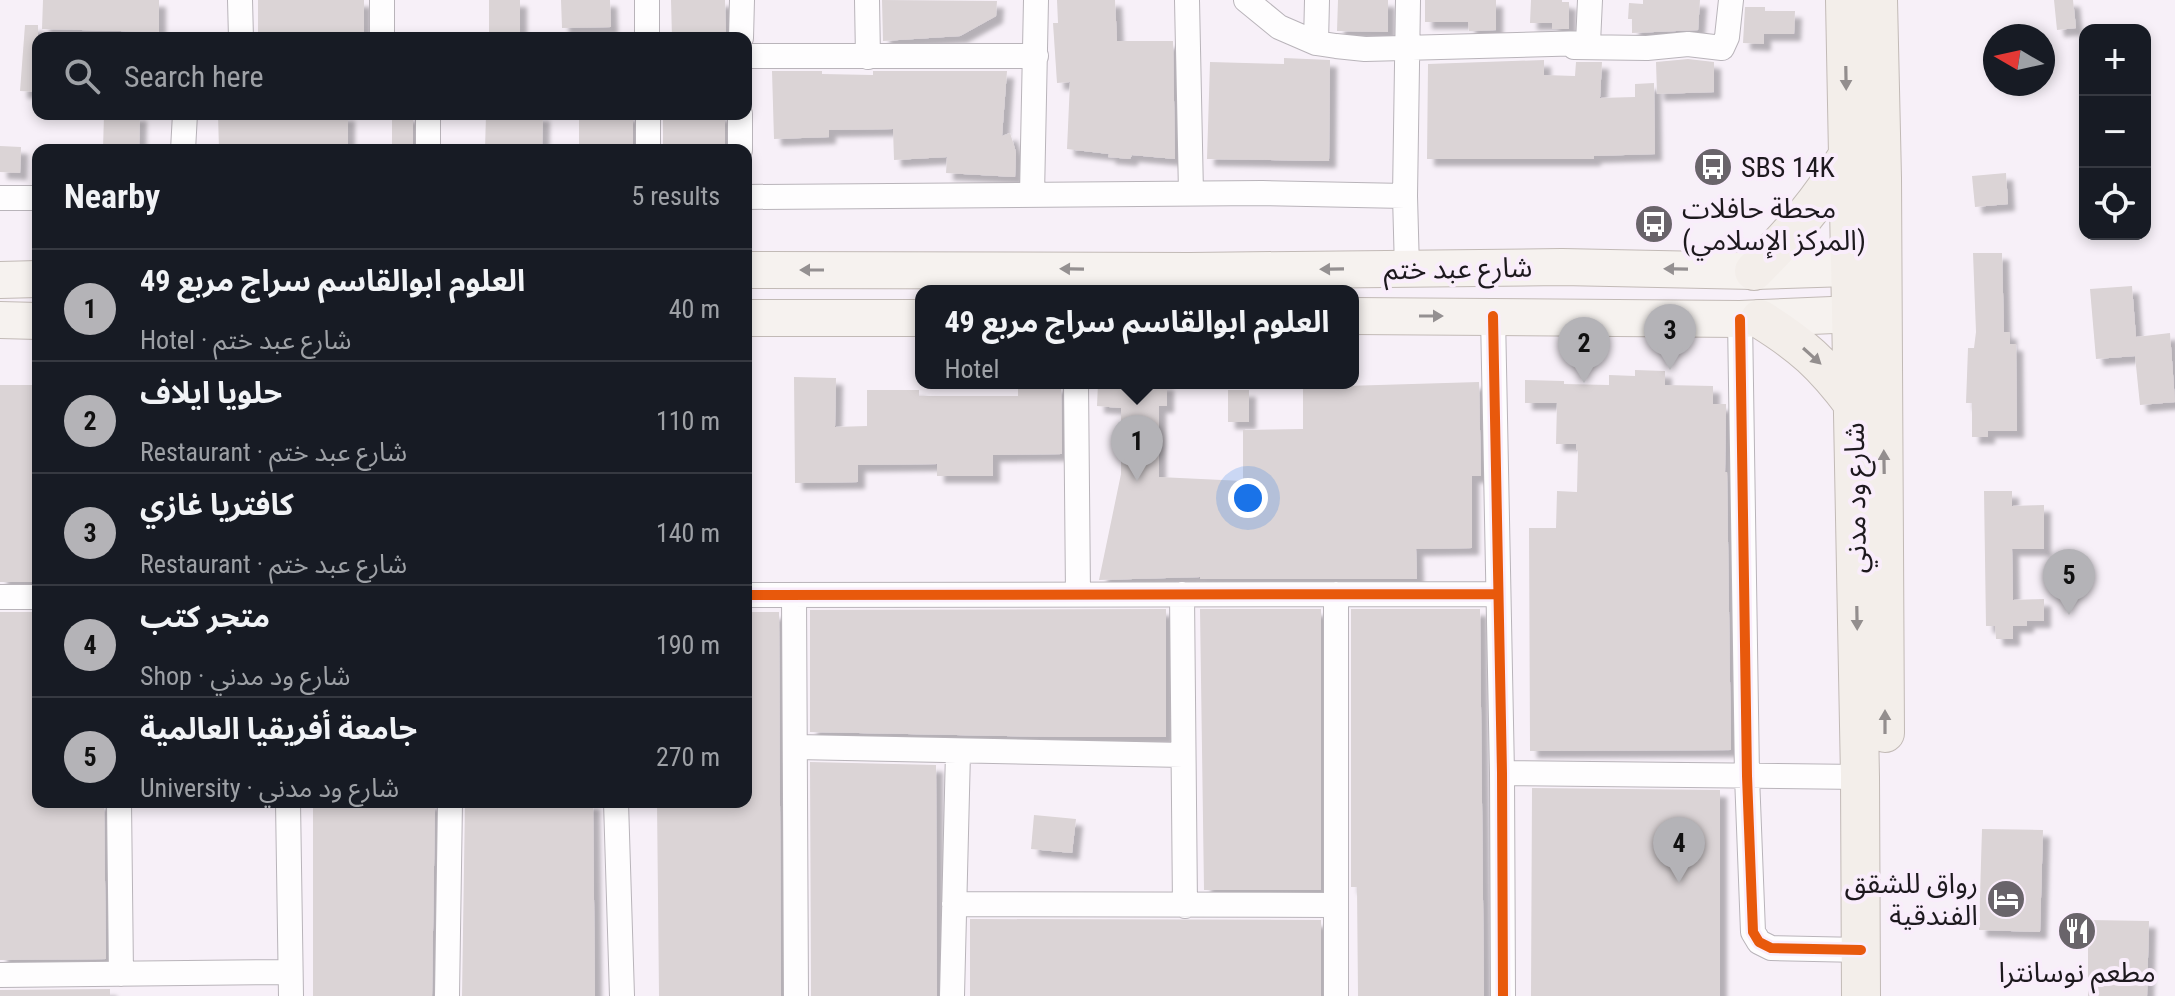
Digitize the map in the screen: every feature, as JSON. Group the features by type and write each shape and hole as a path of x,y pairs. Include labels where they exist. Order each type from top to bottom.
{"highway":[{"name":"شارع ود مدني","path":"1845,0 1848,155 1866,267 1886,996"},
{"name":"شارع ود مدني","path":"1866,267 1882,178 1878,0"},
{"path":"1882,178 1895,146 1898,0"},
{"path":"1754,271 1802,223 1848,155"},
{"name":"شارع ود مدني","path":"1861,996 1853,404 1867,314"},
{"path":"1750,319 1809,352 1829,371 1853,404"}],"main road":[{"name":"شارع عبد ختم","path":"752,270 1562,267 1754,271 1866,267"},
{"path":"0,280 32,279"},
{"name":"شارع عبد ختم","path":"1359,316 1750,319 1867,314"},
{"path":"752,318 915,318"},
{"path":"0,320 32,321"}],"street":[{"path":"240,0 241,32"},
{"path":"382,0 382,32"},
{"path":"647,0 647,32"},
{"path":"741,32 742,0"},
{"path":"867,0 868,57"},
{"path":"1032,195 1036,0"},
{"path":"1187,0 1191,193"},
{"path":"1246,0 1279,27 1316,43 1365,49 1523,46 1647,48 1688,44 1722,48 1727,37 1731,0"},
{"path":"1316,43 1317,0"},
{"path":"1407,269 1408,0"},
{"path":"1523,46 1588,43 1590,0"},
{"path":"752,56 1036,56"},
{"path":"183,144 185,120"},
{"path":"428,120 428,144"},
{"path":"648,120 648,144"},
{"path":"740,120 740,144"},
{"path":"752,197 1191,193 1405,196"},
{"path":"0,198 32,198"},
{"path":"1493,316 1503,996"},
{"path":"1750,319 1747,776 1753,932 1759,942 1771,948 1861,950"},
{"path":"1076,389 1078,594"},
{"path":"1182,594 1185,906"},
{"path":"1336,594 1336,996"},
{"path":"752,595 1498,594"},
{"path":"794,595 796,996"},
{"path":"0,597 32,597"},
{"path":"797,747 1183,755"},
{"path":"952,996 958,752"},
{"path":"1502,773 1860,777"},
{"path":"119,808 121,974"},
{"path":"0,975 121,974 291,984 288,808"},
{"path":"447,996 450,808"},
{"path":"616,808 622,996"},
{"path":"954,904 1336,905"}],"building":[{"path":"43,0 159,0 159,32 42,29"},
{"path":"258,0 364,0 364,32 258,32"},
{"path":"489,0 520,0 520,32 489,32"},
{"path":"561,0 610,0 611,27 562,28"},
{"path":"671,0 725,0 726,32 672,32"},
{"path":"882,0 997,1 996,16 960,36 883,41"},
{"path":"1057,0 1115,0 1117,41 1173,41 1175,159 1132,155 1130,159 1108,157 1109,154 1067,149 1070,82 1057,83 1053,23 1058,23"},
{"path":"1338,0 1388,0 1388,32 1337,31"},
{"path":"1425,0 1496,0 1496,30 1469,31 1468,22 1425,22"},
{"path":"1531,0 1569,2 1569,29 1552,29 1552,23 1530,23"},
{"path":"1643,0 1700,0 1698,30 1632,33 1632,19 1628,19 1629,3 1643,4"},
{"path":"2054,0 2073,0 2076,28 2057,30"},
{"path":"1745,7 1795,11 1794,34 1764,34 1764,44 1743,43"},
{"path":"25,25 38,25 38,32 32,32 32,92 20,91"},
{"path":"1284,58 1330,60 1329,161 1207,159 1210,62 1284,64"},
{"path":"1688,59 1714,62 1714,92 1657,94 1656,62"},
{"path":"1544,60 1544,75 1575,76 1576,62 1602,62 1600,98 1635,97 1635,84 1654,83 1655,154 1594,156 1594,159 1427,159 1428,64"},
{"path":"772,71 873,75 873,71 1007,71 1002,136 1010,133 1016,152 1015,177 946,173 947,157 894,160 893,129 829,130 829,137 774,139"},
{"path":"104,120 140,120 139,144 103,144"},
{"path":"218,120 348,120 348,144 219,144"},
{"path":"392,120 413,120 413,144 392,144"},
{"path":"486,120 543,120 542,144 485,144"},
{"path":"579,120 633,120 633,144 579,144"},
{"path":"663,120 725,120 725,144 663,144"},
{"path":"0,146 21,147 20,173 0,172"},
{"path":"2006,173 2008,204 1975,207 1972,176"},
{"path":"1973,253 2002,253 2004,332 2010,332 2010,344 2016,344 2017,431 1988,431 1988,437 1972,437 1972,403 1966,403 1968,348 1974,348 1976,332"},
{"path":"2132,286 2136,337 2170,333 2175,402 2140,405 2135,356 2096,359 2090,289"},
{"path":"1635,370 1665,371 1665,385 1713,386 1713,404 1726,404 1731,750 1530,751 1529,528 1556,528 1557,491 1577,492 1578,450 1576,444 1556,444 1557,403 1525,403 1525,380 1609,385 1609,375 1635,376"},
{"path":"794,377 836,378 835,427 867,426 867,390 919,390 919,396 1018,396 1018,389 1061,389 1062,454 993,455 993,476 937,476 937,464 858,465 858,482 795,483"},
{"path":"1479,382 1481,476 1472,476 1472,548 1416,549 1417,579 1200,577 1099,580 1121,474 1121,408 1097,406 1098,389 1167,389 1167,406 1159,406 1159,477 1243,481 1243,430 1303,429 1303,389 1359,389 1359,386"},
{"path":"0,385 32,385 32,582 0,582"},
{"path":"1228,390 1249,390 1249,422 1228,422"},
{"path":"1984,491 2012,491 2012,506 2044,505 2044,549 2012,549 2013,600 2044,599 2044,621 2027,621 2027,626 2013,626 2013,639 1996,639 1995,626 1986,626"},
{"path":"1166,609 1166,737 810,732 810,610"},
{"path":"1200,609 1321,609 1321,890 1204,890"},
{"path":"1351,609 1480,609 1484,996 1358,996 1357,887 1351,887"},
{"path":"0,612 32,612 32,808 104,808 106,959 0,960"},
{"path":"752,612 779,612 781,996 659,996 657,808 752,808"},
{"path":"810,762 936,765 937,996 811,996"},
{"path":"1532,788 1720,790 1720,996 1531,996"},
{"path":"313,808 435,808 432,996 313,996"},
{"path":"465,808 593,808 595,996 462,996"},
{"path":"1034,815 1076,819 1072,853 1031,849"},
{"path":"1982,829 2043,830 2040,932 1979,930"},
{"path":"970,919 1321,920 1321,996 970,996"},
{"path":"2088,920 2149,921 2147,996 2088,996"},
{"path":"110,989 110,996 0,996 0,990"}],"cycle path":[{"path":"1493,316 1503,996"},
{"path":"1740,319 1747,776 1753,932 1759,942 1771,948 1861,950"},
{"path":"752,595 1498,594"}],"place":[{"name":"SBS 14K","path":"1713,167"},
{"name":"محطة حافلات (المركز الإسلامي)","path":"1654,224"},
{"name":"كافتريا غازي","path":"1670,370"},
{"name":"حلويا ايلاف","path":"1584,383"},
{"name":"العلوم ابوالقاسم سراج مربع 49","path":"1137,481"},
{"name":"جامعة أفريقيا العالمية","path":"2069,615"},
{"name":"متجر كتب","path":"1679,883"},
{"name":"رواق للشقق الفندقية","path":"2006,899"},
{"name":"مطعم نوسانترا","path":"2077,931"}]}
